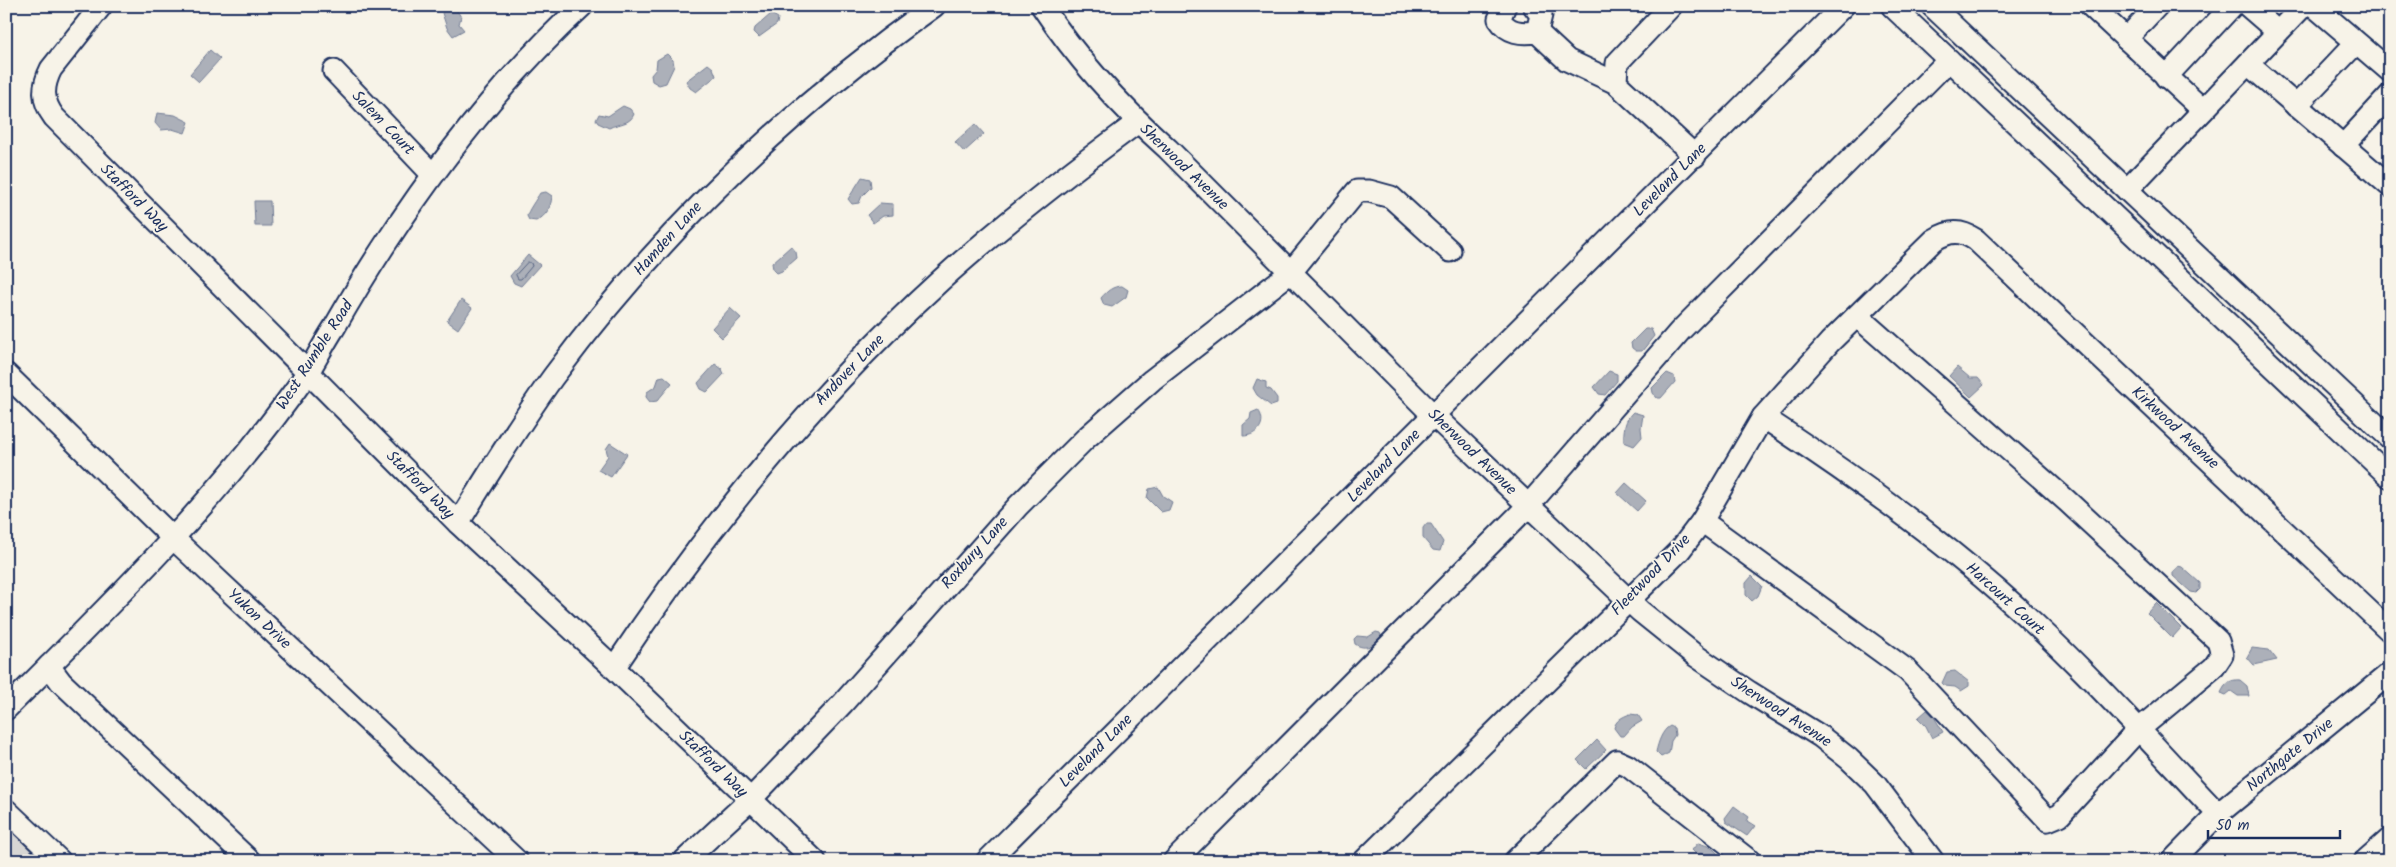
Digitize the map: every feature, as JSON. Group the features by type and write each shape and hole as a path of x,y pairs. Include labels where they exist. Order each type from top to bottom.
{"street":[{"name":"Stafford Way","path":"101,6 51,69 45,80 43,93 47,107 54,117 458,523 614,668 815,861"},
{"name":"Hamden Lane","path":"458,523 507,444 553,378 604,311 653,254 705,198 773,134 833,82 934,6"},
{"name":"Sherwood Avenue","path":"1042,6 1095,76 1138,122 1168,149 1434,416 1628,600 1696,656 1749,692 1820,736 1849,759 1875,784 1933,861"},
{"path":"1505,6 1499,19 1503,26 1516,32 1538,32 1567,60 1616,84 1695,156"},
{"path":"1534,6 1540,15 1538,32"},
{"path":"1616,84 1617,63 1671,6"},
{"name":"Leveland Lane","path":"986,861 1695,156 1843,6"},
{"path":"1892,6 2390,477"},
{"path":"1932,6 2390,438"},
{"path":"2092,6 2203,110"},
{"path":"2126,39 2157,6"},
{"path":"2166,77 2232,6"},
{"path":"2248,6 2278,32"},
{"path":"2127,190 2303,6"},
{"name":"West Rumble Road","path":"6,709 174,539 252,447 307,373 384,246 432,174 490,100 581,7"},
{"path":"2325,10 2356,43 2390,71"},
{"path":"2296,106 2356,43"},
{"path":"1174,861 1528,506 1680,330 1949,60"},
{"path":"2248,64 2390,186"},
{"name":"Salem Court","path":"334,71 432,174"},
{"path":"2343,146 2390,95"},
{"name":"Andover Lane","path":"614,668 695,551 749,483 819,402 864,355 941,280 998,230 1067,174 1138,122"},
{"name":"Roxbury Lane","path":"684,861 750,800 843,703 1018,506 1086,438 1152,380 1291,272 1356,191 1369,191 1391,196 1450,251"},
{"name":"Fleetwood Drive","path":"1364,861 1680,550 1702,520 1763,416 1857,316 1934,240 1944,234 1956,231"},
{"name":"Kirkwood Avenue","path":"1956,231 1976,240 2390,631"},
{"path":"1702,520 1908,671 2048,820 2060,815 2138,730 2214,668 2222,655 2218,640 2067,501 1857,316"},
{"name":"Yukon Drive","path":"6,374 174,539 517,861"},
{"name":"Harcourt Court","path":"1763,416 1880,497 1998,590 2070,658 2218,814"},
{"path":"49,666 60,682 250,861"},
{"name":"Northgate Drive","path":"2172,861 2218,814 2390,673"},
{"path":"1515,861 1617,761 1628,766 1750,861"},
{"path":"6,810 60,861"},
{"path":"2365,861 2390,839"}],"shaded area":[{"path":"6,826 41,861 6,861"}],"water":[{"path":"447,6 454,6 461,17 459,24 464,30 453,36 447,28 442,13"},
{"path":"771,14 778,18 777,24 759,37 754,32 755,28"},
{"path":"210,50 220,59 199,82 190,74"},
{"path":"667,54 673,60 674,66 666,83 659,85 652,81 651,75 656,69 657,60"},
{"path":"708,64 713,68 716,76 696,92 690,88 686,81"},
{"path":"623,106 630,109 634,114 627,122 609,128 598,123 596,120 599,114 608,116"},
{"path":"157,113 175,115 189,122 185,133 172,129 161,130 155,123"},
{"path":"975,124 984,134 964,152 955,142"},
{"path":"862,177 870,179 871,187 862,196 859,203 852,204 848,199"},
{"path":"546,192 552,196 547,211 543,217 536,221 529,220 527,216 532,205 540,193"},
{"path":"254,201 270,201 271,226 255,226"},
{"path":"880,203 893,204 893,215 883,216 873,223 867,215"},
{"path":"791,246 796,252 797,258 777,273 773,269 772,263"},
{"path":"528,255 540,265 521,286 514,283 510,276"},
{"path":"1122,286 1128,290 1126,297 1112,307 1104,305 1101,298 1103,295 1113,288"},
{"path":"461,300 472,308 458,329 447,321"},
{"path":"730,308 741,318 722,338 712,328"},
{"path":"1645,329 1651,329 1654,336 1642,351 1636,351 1632,348 1631,343"},
{"path":"715,364 722,369 724,374 707,392 701,389 698,383"},
{"path":"1957,367 1970,378 1978,378 1984,385 1971,397 1949,376"},
{"path":"1609,371 1617,374 1617,381 1605,395 1599,394 1594,387"},
{"path":"1667,373 1674,376 1675,382 1661,398 1657,398 1652,388"},
{"path":"664,376 672,383 657,401 650,402 646,397 647,392 656,386 659,377"},
{"path":"1257,379 1266,382 1266,388 1271,390 1277,398 1277,404 1271,406 1257,395 1253,388"},
{"path":"1258,410 1262,420 1260,428 1253,434 1243,436 1243,425 1250,419 1251,413"},
{"path":"1633,412 1643,415 1642,437 1634,446 1624,442 1626,422"},
{"path":"610,443 627,454 611,477 598,470 608,456 606,449"},
{"path":"1626,483 1646,501 1637,511 1617,493"},
{"path":"1158,487 1163,496 1172,502 1169,510 1161,512 1147,498 1149,489"},
{"path":"1426,524 1431,524 1443,542 1440,551 1433,550 1423,538 1423,528"},
{"path":"2178,566 2182,567 2200,583 2200,589 2196,593 2191,592 2173,576 2173,572"},
{"path":"1752,576 1762,586 1758,596 1752,601 1746,595 1746,583"},
{"path":"2156,603 2181,628 2172,638 2147,613"},
{"path":"1376,632 1380,633 1382,638 1372,645 1363,647 1355,644 1354,639 1357,636 1368,637"},
{"path":"2252,648 2269,650 2277,660 2254,665 2247,657"},
{"path":"1955,671 1969,682 1969,686 1961,691 1955,687 1945,686 1942,683 1947,672"},
{"path":"2233,680 2240,680 2247,686 2249,696 2238,696 2231,691 2226,695 2221,693 2228,683"},
{"path":"1927,710 1934,717 1943,732 1932,738 1926,726 1918,718"},
{"path":"1630,714 1638,715 1642,721 1632,727 1624,736 1620,736 1614,728 1615,725 1624,716"},
{"path":"1670,726 1674,728 1675,735 1671,741 1669,753 1661,757 1656,752 1658,745 1663,734"},
{"path":"1597,740 1606,750 1586,769 1577,760"},
{"path":"1734,806 1749,817 1747,821 1755,826 1747,836 1726,822 1725,818"},
{"path":"1698,843 1715,851 1720,861 1708,861 1701,853 1697,855 1692,850"}]}
